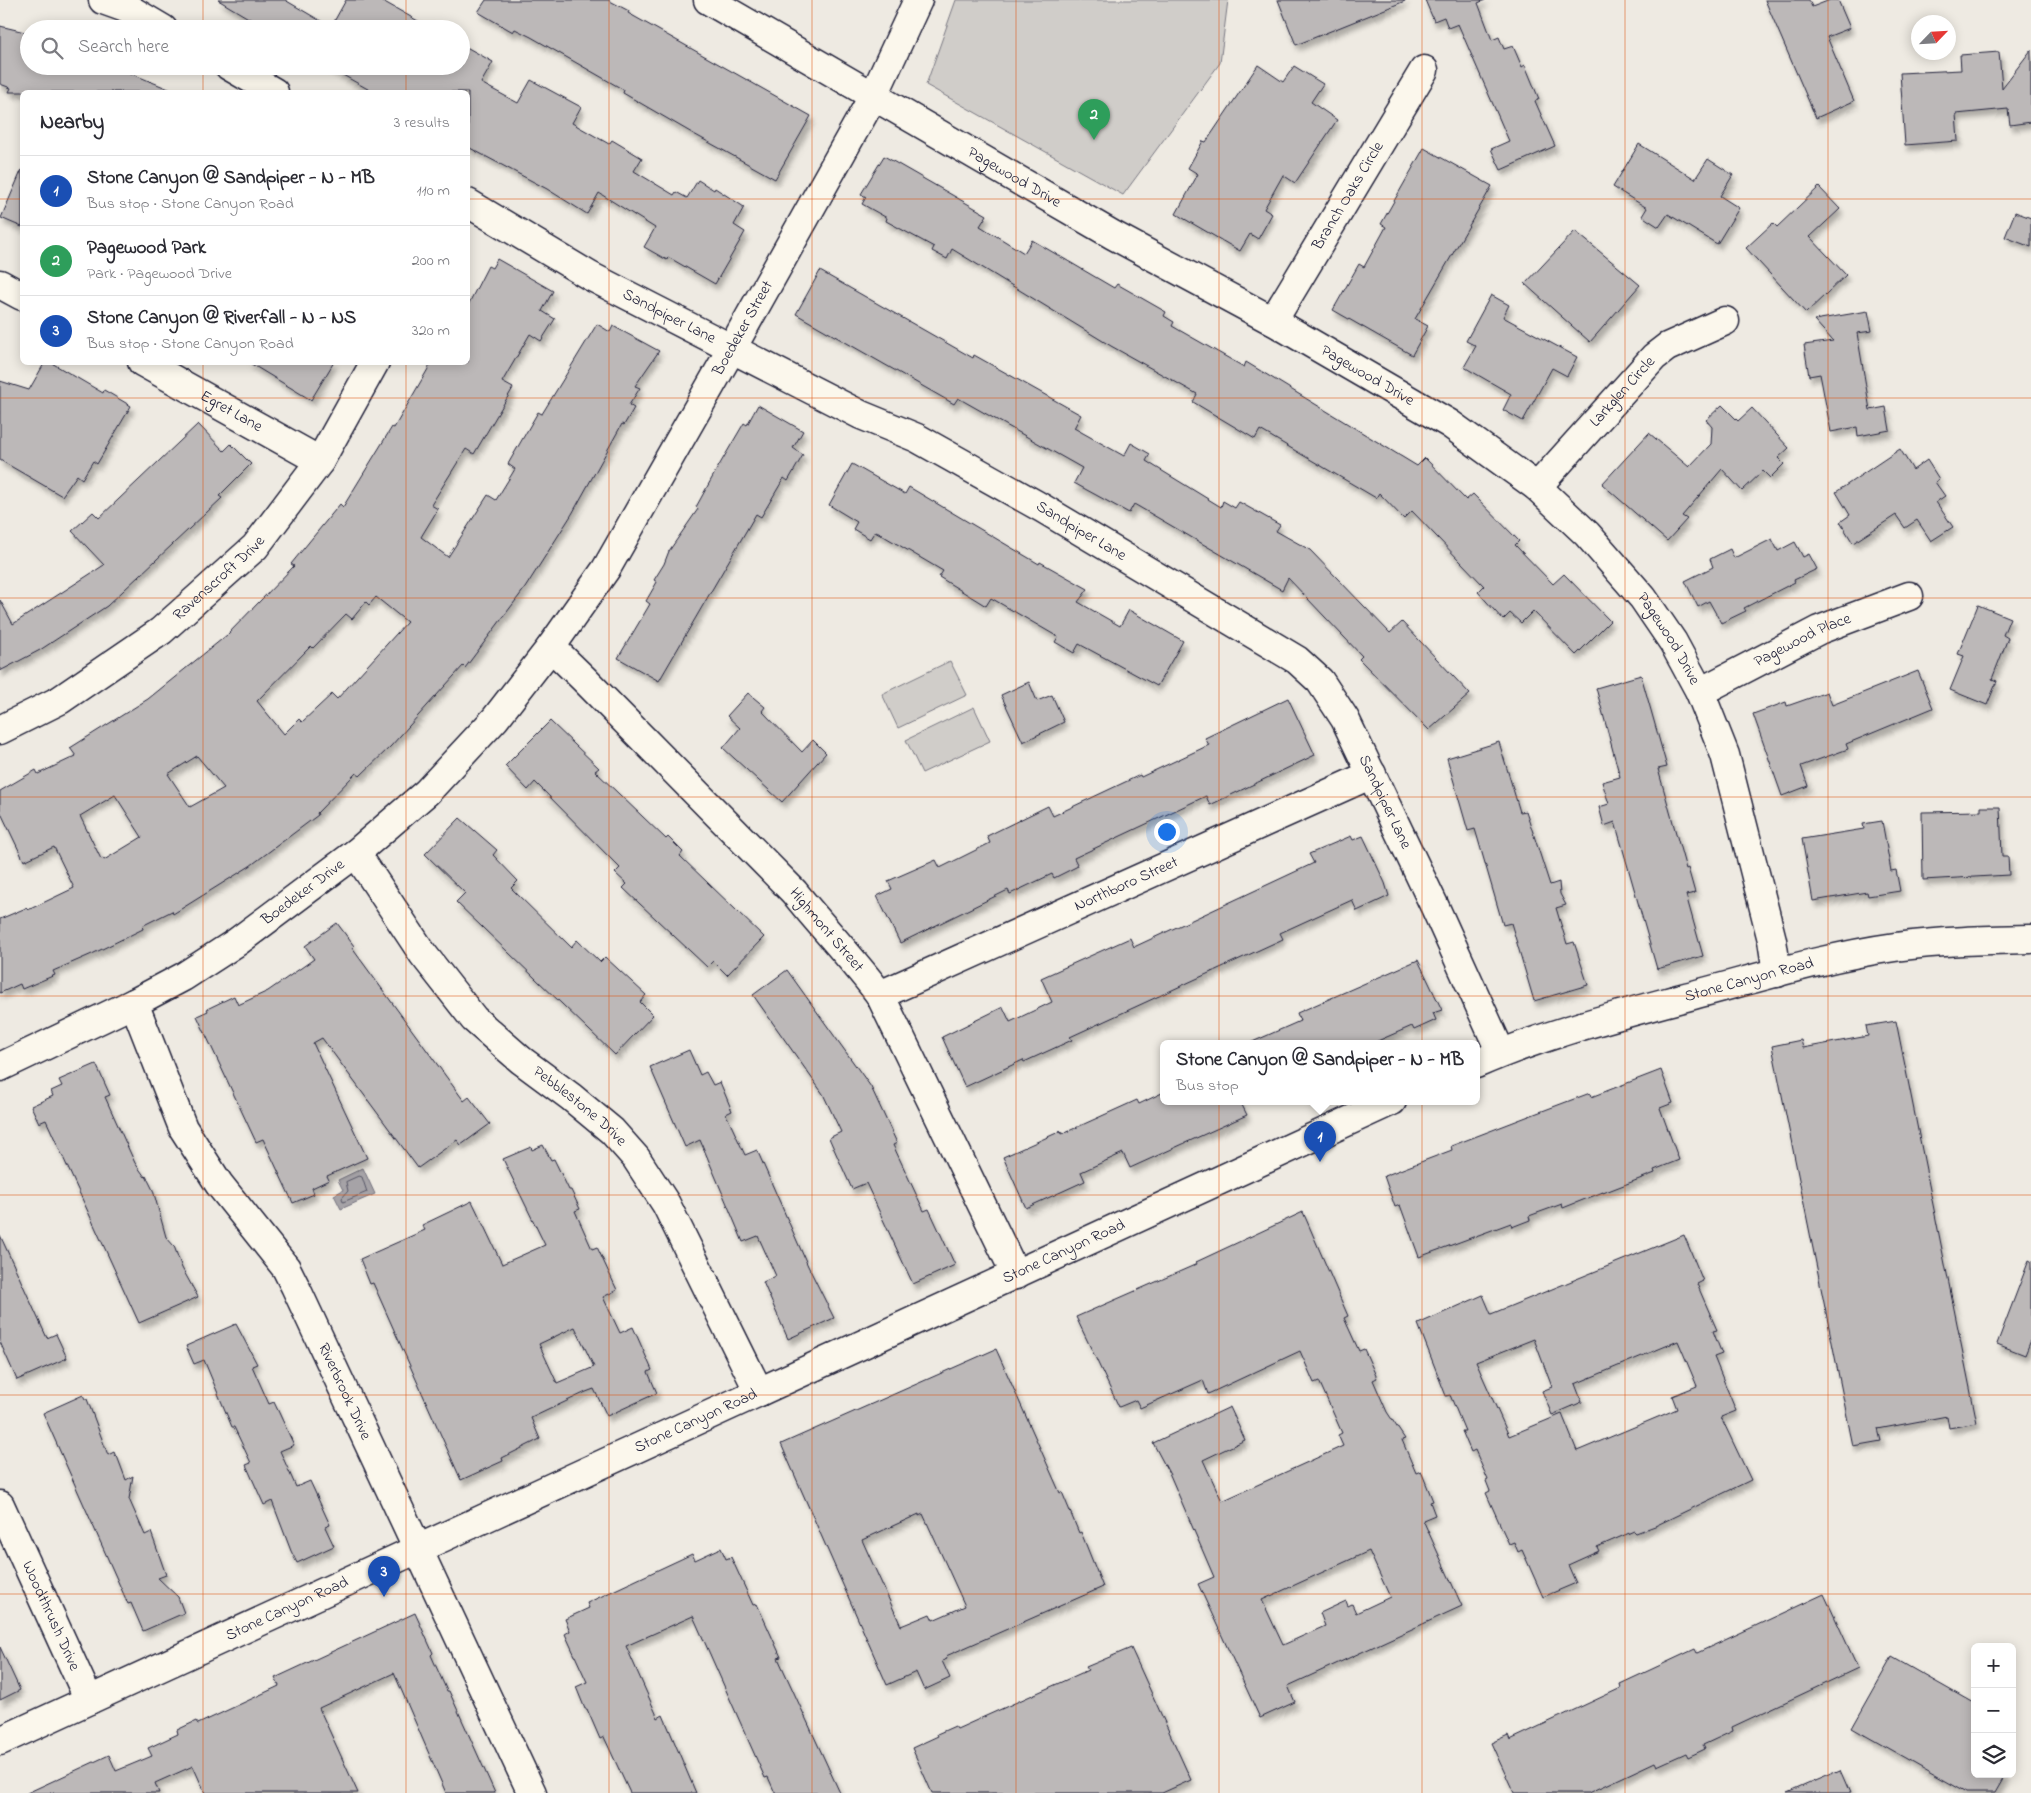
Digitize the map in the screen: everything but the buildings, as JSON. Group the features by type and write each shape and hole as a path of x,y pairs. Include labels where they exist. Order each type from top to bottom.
{"street":[{"path":"103,0 131,10 148,20"},
{"name":"Pagewood Drive","path":"708,0 1113,234 1273,321 1450,424 1537,487 1587,534 1643,598 1673,642 1700,692 1725,755 1772,940 1777,973"},
{"name":"Boedeker Street","path":"550,647 606,569 732,350 874,95 918,0"},
{"name":"Branch Oaks Circle","path":"1273,321 1424,70"},
{"path":"245,75 271,90"},
{"name":"Sandpiper Lane","path":"470,204 590,276 861,415 917,438 1042,508 1297,660 1320,681 1345,719 1501,1053"},
{"path":"0,284 20,295"},
{"name":"Larkglen Circle","path":"1537,487 1654,357 1667,347 1725,321"},
{"name":"Egret Lane","path":"147,365 320,461"},
{"name":"Ravenscroft Drive","path":"0,730 60,700 161,631 255,547 320,461 373,365"},
{"name":"Pagewood Place","path":"1700,692 1819,630 1909,596"},
{"name":"Boedeker Drive","path":"0,1067 134,1003 183,977 237,942 356,853 427,792 495,719 550,647"},
{"name":"Highmont Street","path":"550,647 584,678 794,892 852,959 880,995 1016,1275"},
{"name":"Northboro Street","path":"880,995 1372,774"},
{"name":"Pebblestone Drive","path":"356,853 423,954 474,1019 521,1060 612,1132 636,1158 666,1204 759,1392"},
{"name":"Stone Canyon Road","path":"1480,1062 1570,1029 1777,973 1859,954 1895,947 1952,941 2031,939"},
{"name":"Riverbrook Drive","path":"134,1003 183,1128 219,1184 286,1268 532,1793"},
{"name":"Stone Canyon Road","path":"0,1742 417,1548 1016,1275 1286,1148 1383,1105"},
{"name":"Woodthrush Drive","path":"0,1505 89,1700"}],"shaded area":[{"path":"956,0 1228,0 1220,63 1123,195 926,85"},
{"path":"950,661 967,695 898,728 882,694"},
{"path":"974,707 990,741 922,773 906,740"}],"water":[{"path":"363,1168 375,1194 341,1209 334,1195 343,1190 338,1180"}],"place":[{"name":"Pagewood Park","path":"1094,140"},
{"name":"Stone Canyon @ Sandpiper - N - MB","path":"1320,1162"},
{"name":"Stone Canyon @ Riverfall - N - NS","path":"384,1597"}]}
